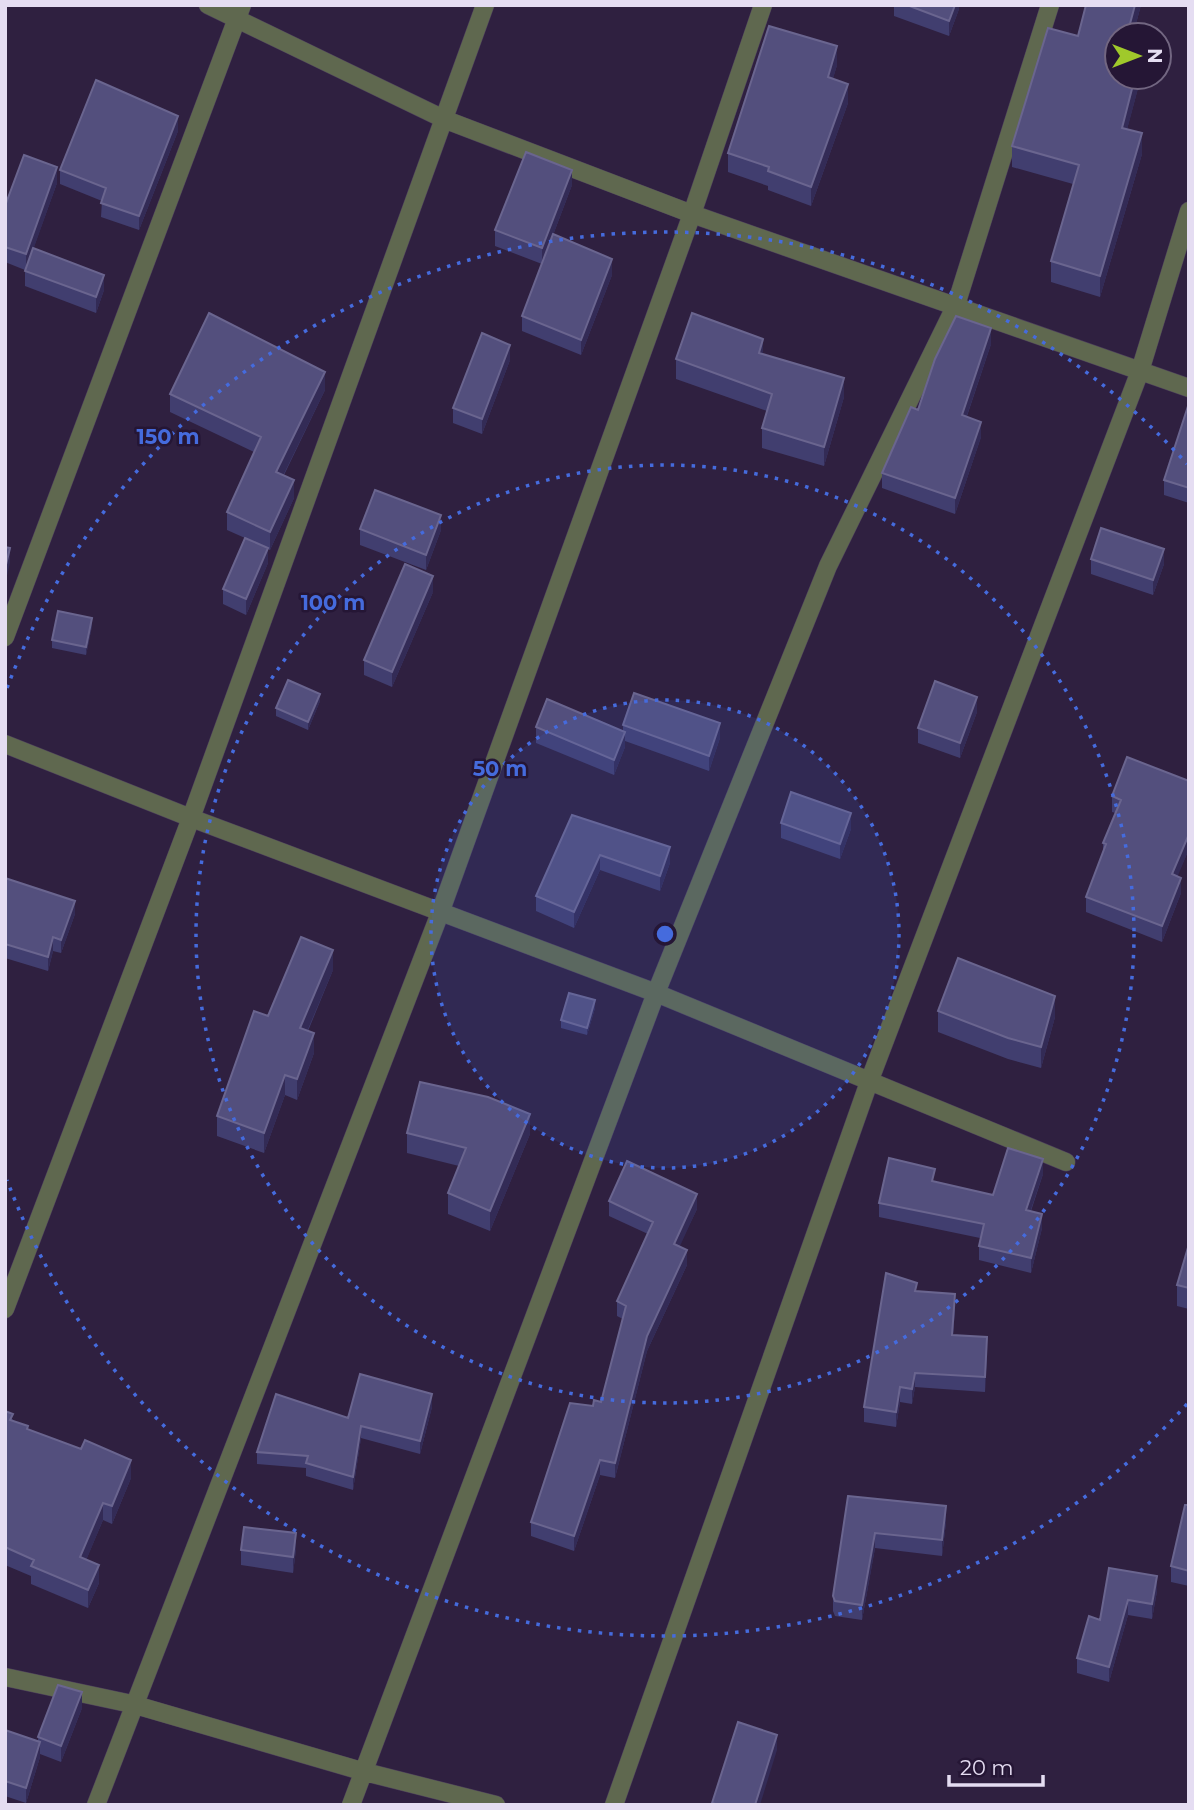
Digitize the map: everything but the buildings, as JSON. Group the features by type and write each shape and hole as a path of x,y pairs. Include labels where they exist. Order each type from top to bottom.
{"street":[{"path":"208,5 239,11 446,120 692,214 1189,388"},
{"path":"5,1309 191,818 446,120 485,5"},
{"path":"96,1805 132,1703 440,913 692,214 763,5"},
{"path":"351,1805 656,993 828,566 956,305 1050,5"},
{"path":"5,637 239,11"},
{"path":"614,1805 869,1082 1140,371 1189,211"},
{"path":"5,744 191,818 656,993 1066,1162"},
{"path":"5,1677 132,1703 365,1772 496,1805"}]}
